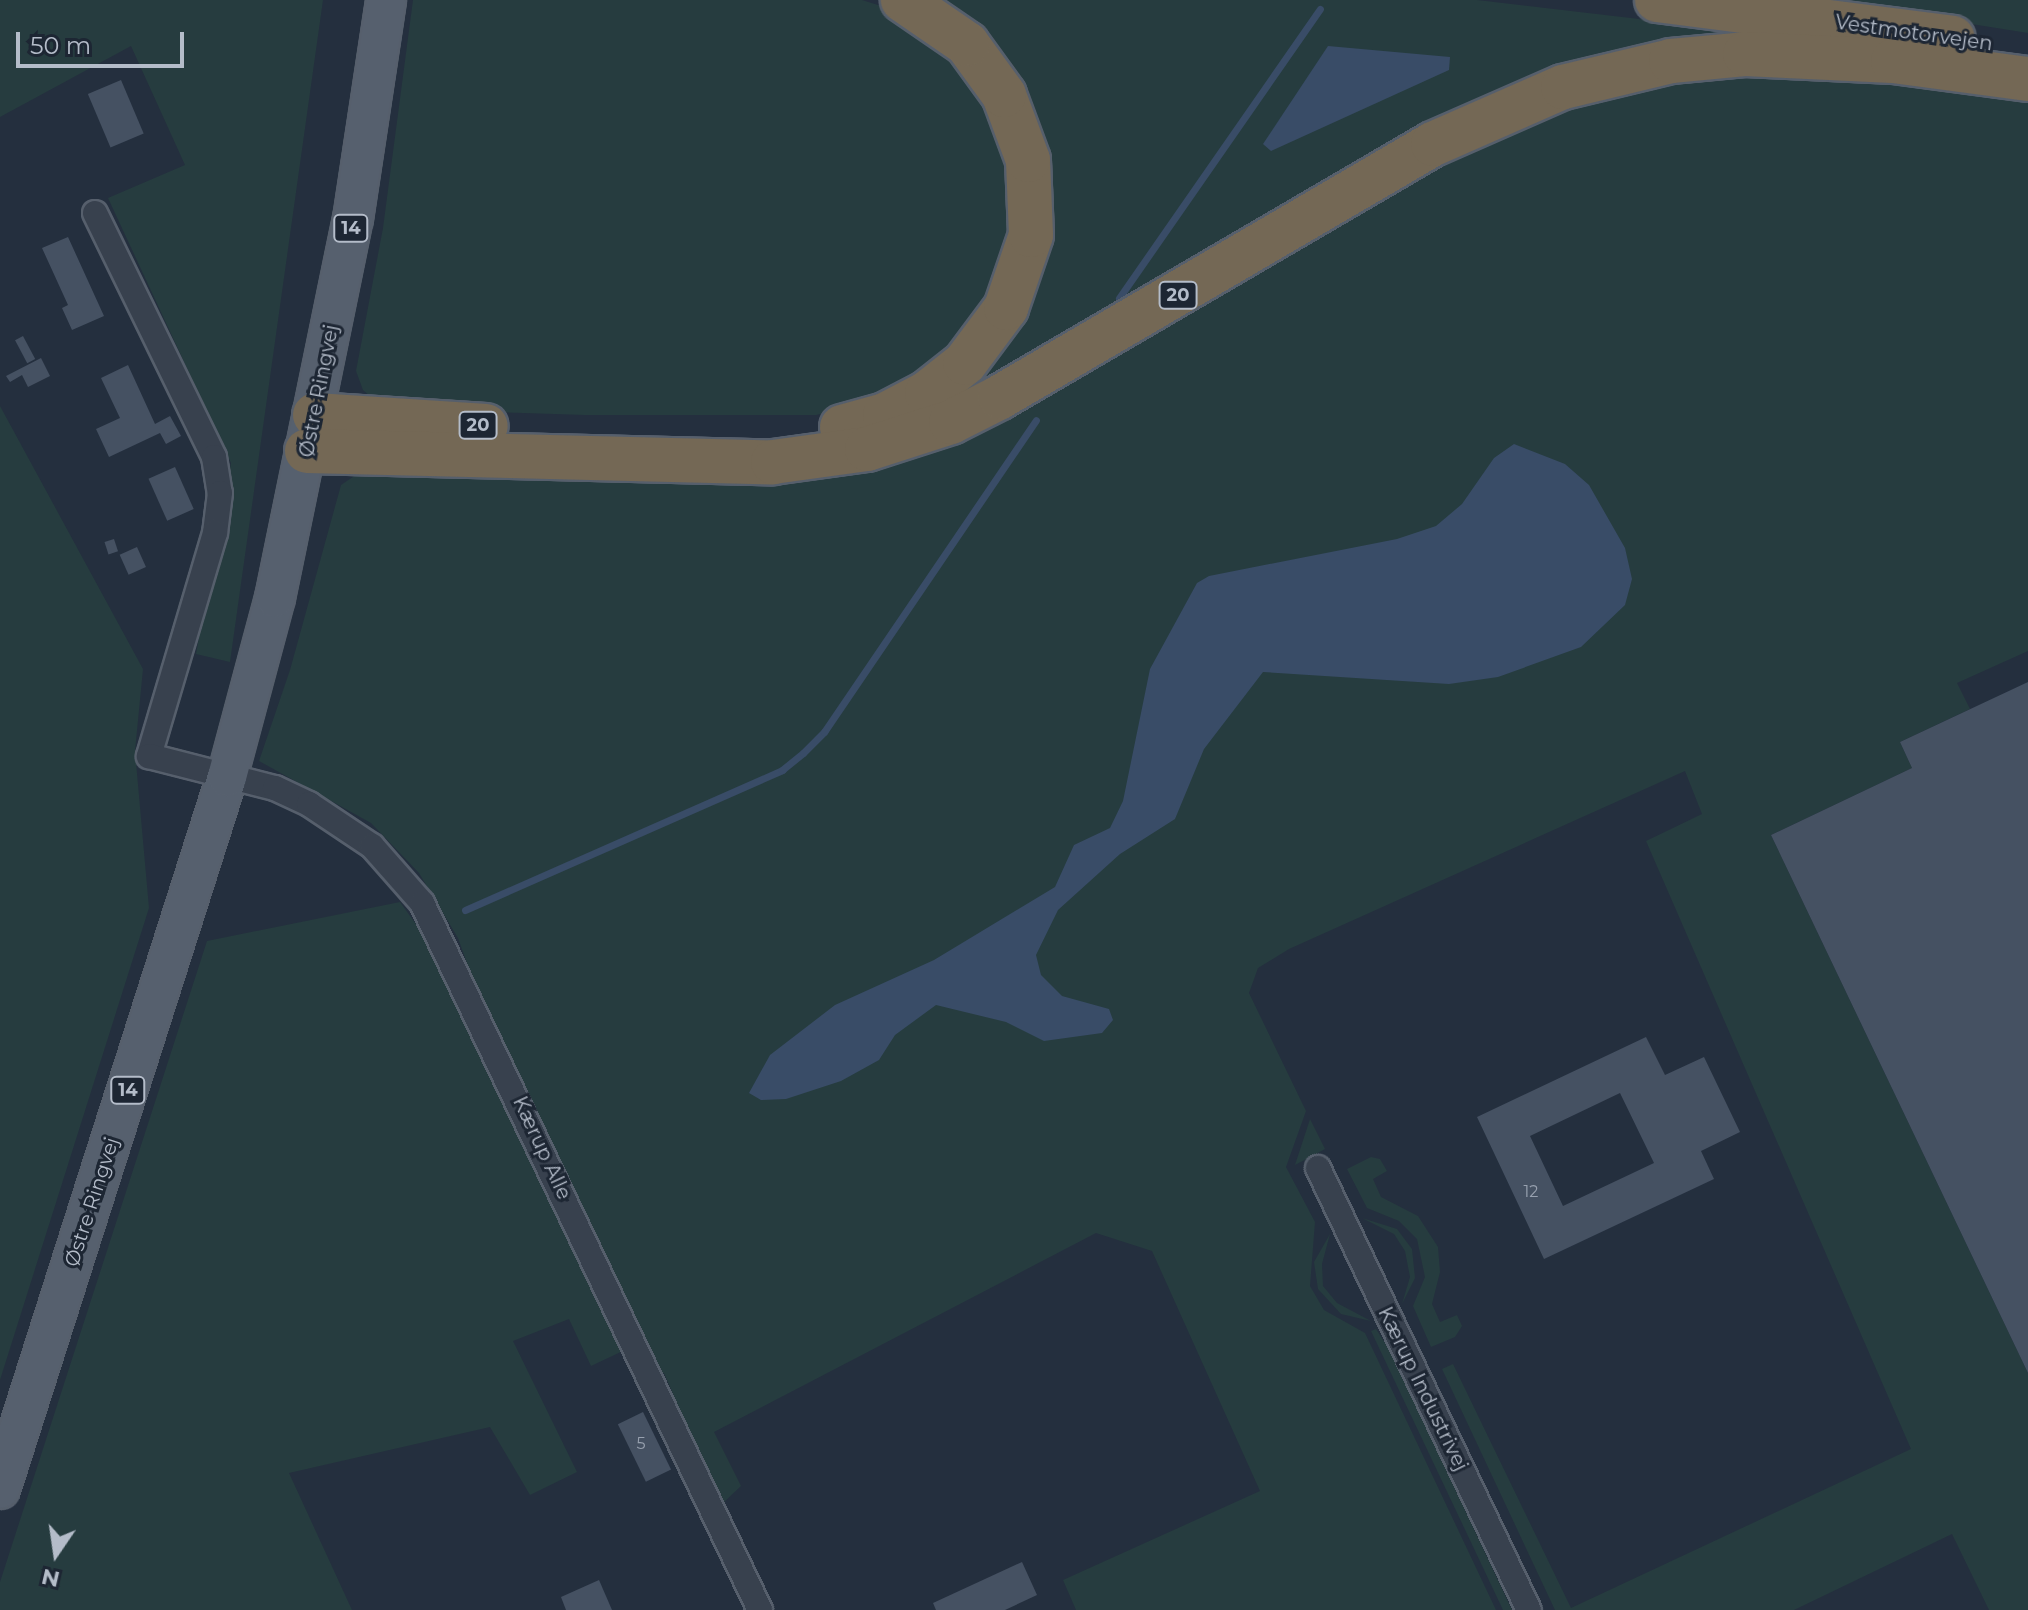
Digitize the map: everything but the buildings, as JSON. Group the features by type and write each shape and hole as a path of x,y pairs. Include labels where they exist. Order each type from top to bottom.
{"highway":[{"name":"20","path":"311,433 736,438 855,424 927,393 965,363 1006,308 1031,235 1032,191 1018,123 989,70 946,26 903,0"},
{"name":"Vestmotorvejen","path":"1657,0 2028,48"},
{"name":"20","path":"311,433 773,462 867,449 951,422 1012,391 1433,144 1563,87 1671,61 1745,54 1893,61 2028,79"}],"main road":[{"name":"Østre Ringvej","path":"0,1489 227,777 311,433 353,219 386,2"}],"street":[{"path":"95,213 214,457 220,493 215,533 149,756 227,777"},
{"name":"Kærup Alle","path":"227,777 275,788 341,822 398,871 422,903 760,1610"},
{"name":"Kærup Industrivej","path":"1318,1168 1529,1610"}],"green space":[{"path":"0,0 323,0 230,662 196,654 231,463 108,198 185,165 131,46 0,117"},
{"path":"413,0 862,0 881,6 962,59 1003,127 1013,230 994,296 943,359 864,404 816,415 585,415 402,409 378,403 363,390 356,371 383,228"},
{"path":"931,0 1477,0 1819,40 1598,67 1016,379 816,449 756,445 814,440 967,375 1041,186"},
{"path":"1794,0 2028,0 2028,33 1921,16"},
{"path":"1818,70 2028,95 2028,651 1957,683 1970,709 1900,742 1912,768 1771,835 2028,1373 2028,1610 1989,1610 1952,1534 1794,1610 1555,1610 1442,1369 1453,1364 1571,1608 1911,1449 1646,841 1702,814 1685,771 1289,949 1258,968 1249,993 1306,1111 1286,1167 1315,1222 1310,1286 1324,1310 1365,1333 1496,1610 1076,1610 1063,1580 1260,1491 1152,1251 1096,1233 714,1432 741,1486 721,1505 664,1373 655,1376 488,1022 458,938 419,873 371,823 259,761 290,670 341,485 366,468 796,477 1452,154 1576,99 1690,73"},
{"path":"0,406 143,669 135,751 149,908 0,1380"},
{"path":"400,902 431,945 625,1350 591,1366 569,1319 513,1341 577,1472 530,1495 490,1427 289,1473 352,1610 0,1610 0,1582 207,941"},
{"path":"1310,1119 1325,1149 1295,1165"},
{"path":"1371,1157 1380,1159 1387,1171 1373,1179 1381,1197 1418,1216 1438,1247 1440,1272 1432,1304 1440,1322 1457,1315 1462,1326 1455,1337 1431,1347 1413,1306 1425,1277 1417,1239 1399,1221 1367,1208 1347,1169"},
{"path":"1362,1218 1397,1229 1412,1249 1415,1278 1402,1304 1410,1277 1405,1251 1394,1234"},
{"path":"1330,1234 1322,1264 1323,1286 1337,1303 1371,1321 1341,1314 1318,1289 1314,1262"},
{"path":"1376,1329 1390,1351 1512,1610 1503,1610 1371,1331"}],"water":[{"path":"1328,46 1450,57 1449,70 1271,151 1263,144"},
{"path":"1514,444 1565,464 1589,485 1625,548 1632,579 1625,605 1581,647 1498,677 1449,684 1263,672 1204,749 1175,819 1120,854 1058,910 1036,955 1041,975 1062,996 1109,1009 1113,1020 1102,1033 1044,1041 1006,1022 936,1005 895,1035 879,1060 841,1081 786,1099 761,1100 749,1093 770,1055 835,1005 934,960 1055,887 1074,845 1110,828 1123,801 1150,669 1197,583 1209,576 1397,539 1436,526 1462,504 1494,458"}],"waterway":[{"path":"1119,298 1320,9"},
{"path":"465,910 782,770 803,753 824,732 1036,420"}]}
